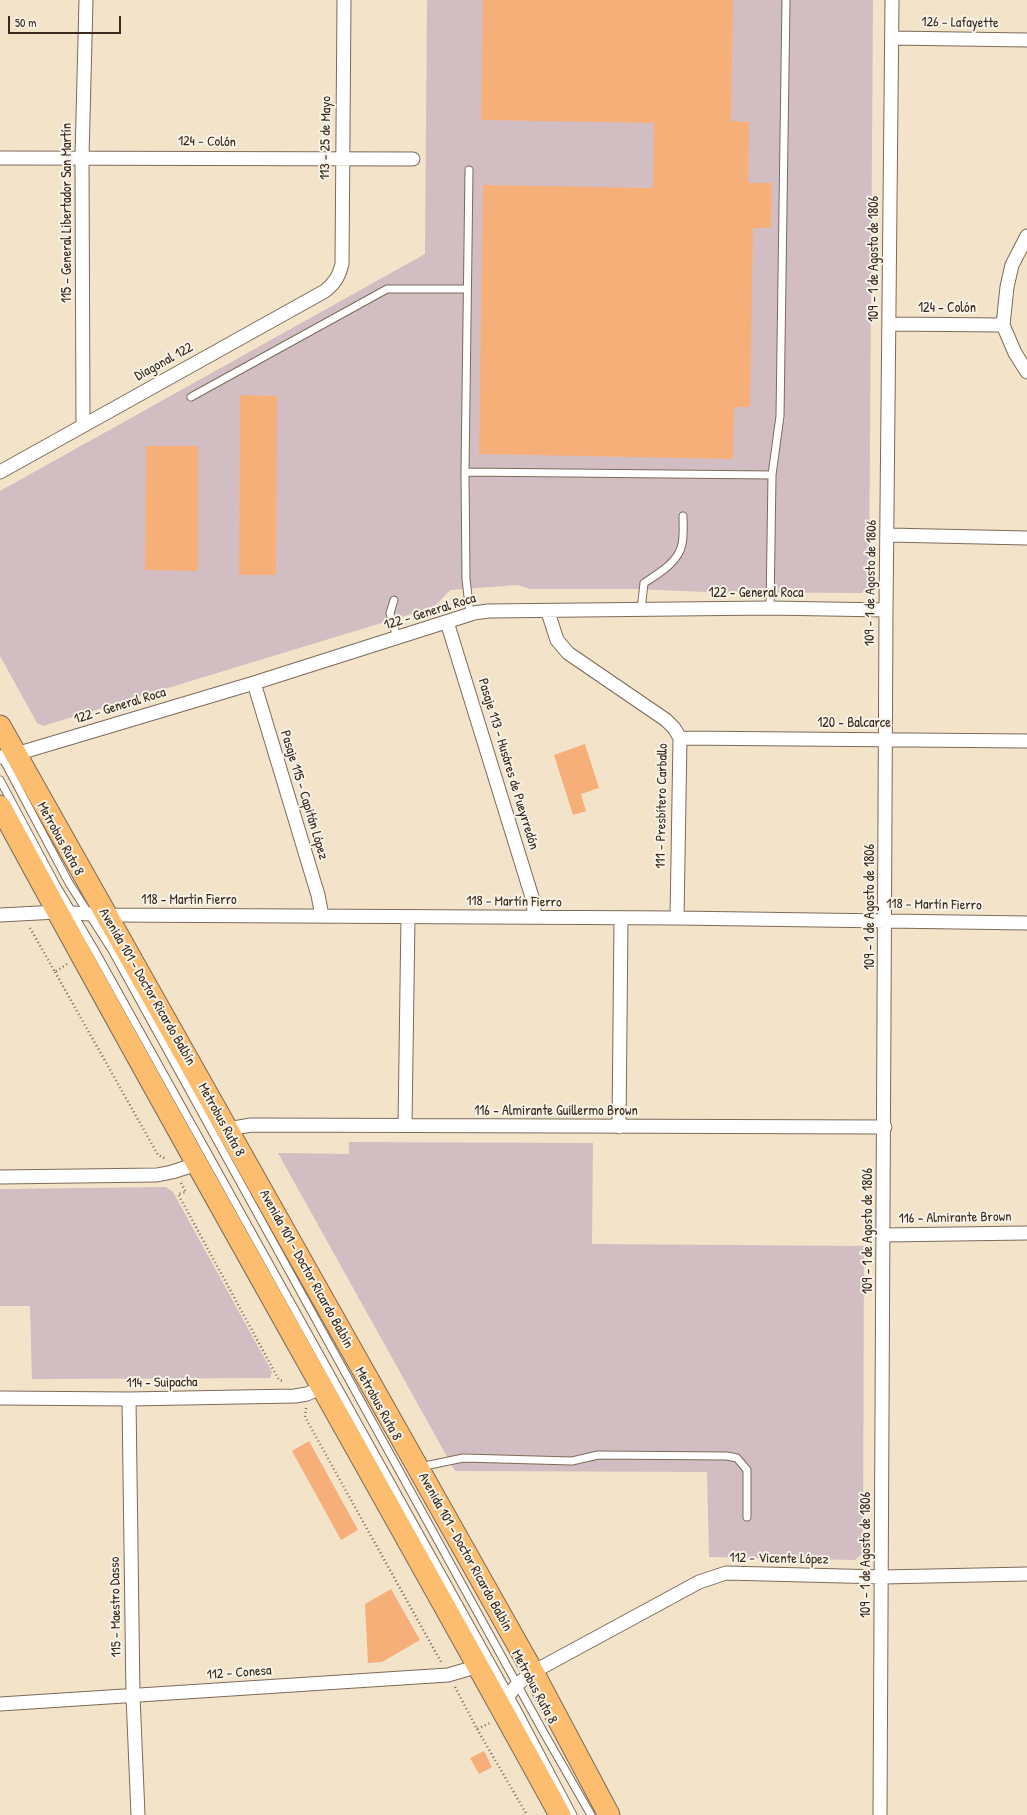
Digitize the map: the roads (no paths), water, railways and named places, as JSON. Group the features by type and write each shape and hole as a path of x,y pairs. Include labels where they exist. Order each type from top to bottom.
{"main road":[{"name":"Avenida 101 - Doctor Ricardo Balbín","path":"0,726 4,756 97,915 228,1129 418,1467 526,1678 609,1815"},
{"path":"2,815 64,912 197,1164 479,1666 505,1703 560,1815"}],"street":[{"name":"115 - General Libertador San Martín","path":"83,425 82,157 86,0"},
{"name":"113 - 25 de Mayo","path":"339,275 342,264 344,0"},
{"name":"109 - 1 de Agosto de 1806","path":"880,1815 887,739 886,610 888,535 892,0"},
{"name":"126 - Lafayette","path":"892,38 1027,40"},
{"name":"124 - Colón","path":"0,158 82,157 413,160"},
{"path":"1027,236 1012,265 1006,293 1003,325 1015,354 1027,372"},
{"name":"Diagonal 122","path":"0,472 325,291 339,275"},
{"name":"124 - Colón","path":"890,324 1003,325"},
{"path":"888,535 1027,538"},
{"name":"122 - General Roca","path":"4,756 254,683 470,614 488,611 548,612 770,608 886,610"},
{"name":"111 - Presbítero Carballo","path":"548,612 557,640 568,653 666,720 674,728 680,738 676,918"},
{"name":"Pasaje 113 - Husáres de Pueyrredón","path":"447,622 532,897 535,917"},
{"name":"Pasaje 115 - Capitán López","path":"254,683 318,895 322,916"},
{"name":"120 - Balcarce","path":"680,738 1027,741"},
{"name":"118 - Martín Fierro","path":"0,915 64,912 97,915 535,917 621,919 676,918 1027,923"},
{"path":"405,1126 408,917"},
{"path":"619,1127 621,919"},
{"name":"116 - Almirante Guillermo Brown","path":"228,1129 251,1125 885,1127"},
{"path":"0,1177 157,1175 197,1164"},
{"name":"116 - Almirante Brown","path":"884,1235 1027,1233"},
{"name":"114 - Suipacha","path":"0,1398 129,1399 295,1396 306,1394 323,1387"},
{"name":"115 - Maestro Dasso","path":"129,1399 133,1696 138,1815"},
{"name":"112 - Vicente López","path":"505,1703 526,1678 699,1582 714,1576 731,1573 882,1577 1027,1574"},
{"name":"112 - Conesa","path":"0,1704 448,1675 479,1666"}],"lane":[{"path":"770,608 772,475 780,416 786,0"},
{"path":"469,170 465,472 466,579 470,614"},
{"path":"191,397 388,290 467,289"},
{"path":"465,472 772,475"},
{"path":"641,610 644,583 662,571 674,560 682,545 683,516"},
{"path":"394,600 390,613 397,638"},
{"name":"Metrobus Ruta 8","path":"0,780 64,912 94,949 505,1703 573,1815"},
{"name":"Metrobus Ruta 8","path":"97,915 116,957 526,1678 591,1815"},
{"path":"418,1467 463,1458 572,1461 598,1455 727,1456 737,1458 747,1470 747,1517"}]}
